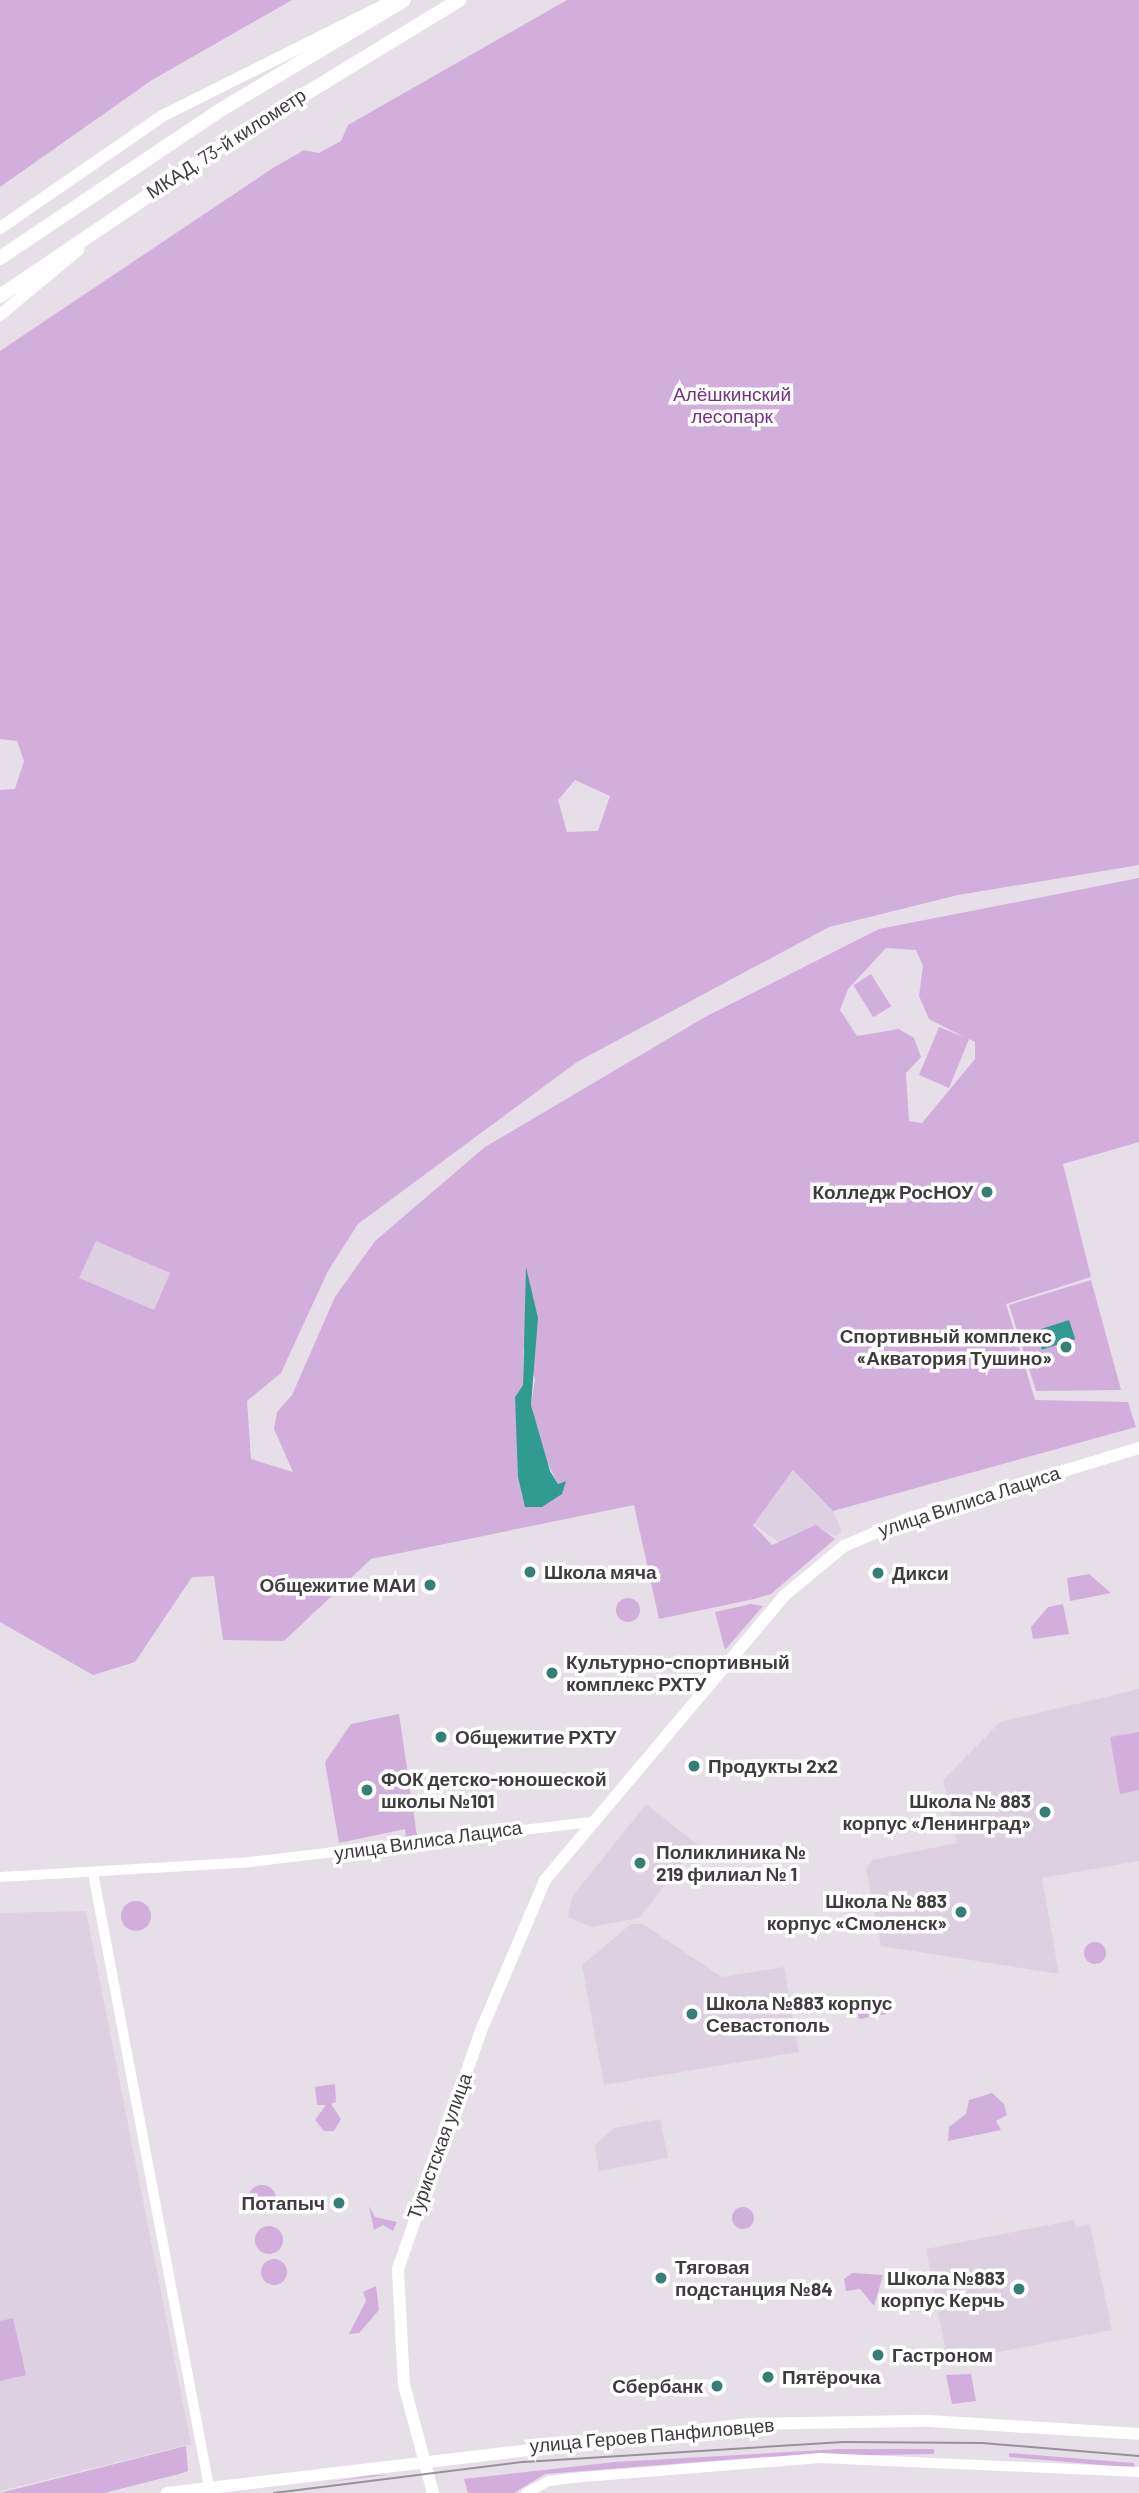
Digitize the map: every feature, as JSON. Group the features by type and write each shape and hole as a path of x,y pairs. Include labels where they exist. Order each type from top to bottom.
{"highway":[{"name":"МКАД, 73-й километр","path":"0,258 222,109 404,0"},
{"name":"МКАД, 73-й километр","path":"0,296 133,203 459,0"}],"main road":[{"path":"0,228 164,115 395,0"},
{"path":"0,314 133,203"},
{"name":"улица Вилиса Лациса","path":"589,1822 785,1595 844,1546 910,1518 1139,1448"},
{"name":"Туристская улица","path":"433,2493 421,2460 396,2334 403,2244 515,1943 545,1880 589,1822"},
{"name":"улица Героев Панфиловцев","path":"167,2493 607,2436 843,2420 1139,2434"}],"street":[{"name":"улица Вилиса Лациса","path":"0,1877 250,1862 589,1822"},
{"path":"93,1873 209,2487"},
{"path":"528,2491 584,2477 820,2458 1139,2472"}],"shaded area":[{"path":"96,1240 170,1273 153,1311 79,1278"},
{"path":"526,1267 538,1318 531,1405 550,1471 558,1484 566,1481 562,1494 542,1507 525,1507 518,1477 515,1397 523,1385"},
{"path":"1069,1320 1075,1339 1042,1350 1036,1331"},
{"path":"795,1469 833,1511 842,1532 835,1536 816,1526 791,1551 752,1523"},
{"path":"1139,1689 1139,1861 1042,1878 1059,1974 881,1946 866,1869 872,1860 957,1843 943,1780 1000,1722"},
{"name":"Поликлиника № 219 филиал № 1","path":"646,1804 707,1852 694,1866 684,1861 639,1918 591,1927 568,1917 572,1897"},
{"path":"86,1911 191,2444 0,2491 0,1913"},
{"name":"Школа №883 корпус Севастополь","path":"631,1924 643,1924 722,1977 784,1967 799,2052 604,2085 582,1965"},
{"path":"660,2119 668,2158 599,2171 595,2145 614,2128"},
{"name":"Школа №883 корпус Керчь","path":"1074,2220 1076,2227 1090,2224 1112,2330 948,2362 926,2249"}],"green space":[{"path":"0,0 292,0 152,80 0,187"},
{"name":"Алёшкинский лесопарк","path":"567,0 1139,0 1139,865 958,895 829,927 577,1062 358,1224 328,1271 281,1373 247,1401 251,1459 293,1472 274,1429 277,1412 292,1395 335,1297 375,1241 485,1147 705,1017 879,929 1139,878 1139,1142 1063,1164 1091,1277 1006,1304 1035,1400 1128,1402 1136,1427 833,1511 793,1470 753,1525 772,1545 816,1525 835,1539 771,1594 754,1599 659,1619 634,1505 371,1559 284,1641 223,1640 214,1576 192,1577 135,1662 93,1675 0,1622 0,790 15,789 24,761 17,741 0,739 0,351 273,168 304,150 319,153 341,141 348,125","holes":["575,780 610,796 598,831 567,832 558,800","886,948 916,950 923,966 919,996 929,1019 966,1038 939,1027 919,1075 949,1088 969,1039 975,1042 975,1059 922,1123 909,1121 906,1073 921,1057 914,1038 899,1029 857,1036 840,1010 848,989","96,1241 170,1273 154,1310 79,1278","523,1346 535,1379 531,1405 543,1454 558,1484 565,1481 562,1489 522,1494 515,1397 523,1385"]},
{"path":"871,974 891,1006 873,1017 853,985"},
{"name":"Спортивный комплекс «Акватория Тушино»","path":"1091,1280 1121,1390 1036,1391 1009,1305"},
{"path":"1089,1574 1111,1593 1070,1601 1067,1578"},
{"path":"628,1598 639,1605 640,1610 633,1621 628,1622 617,1615 616,1610 623,1599"},
{"path":"751,1604 763,1606 725,1650 715,1612"},
{"path":"1063,1604 1069,1634 1033,1639 1031,1627 1048,1607"},
{"name":"ФОК детско-юношеской школы №101","path":"399,1714 417,1836 406,1838 405,1829 339,1843 325,1762 351,1724"},
{"path":"1139,1732 1139,1790 1120,1794 1110,1737"},
{"path":"136,1901 147,1905 151,1916 147,1927 136,1931 125,1927 121,1916 125,1905"},
{"path":"1095,1942 1103,1945 1106,1953 1103,1961 1095,1964 1087,1961 1084,1953 1087,1945"},
{"path":"879,1996 892,2013 859,2019 855,2000"},
{"path":"335,2084 336,2102 331,2104 341,2119 334,2131 324,2131 315,2120 326,2105 317,2105 315,2087"},
{"path":"992,2093 1004,2104 1007,2115 996,2121 1001,2130 948,2141 949,2127 966,2114 969,2100"},
{"path":"262,2185 272,2189 276,2199 272,2209 262,2213 252,2209 248,2199 252,2189"},
{"path":"369,2206 375,2217 397,2222 393,2231 383,2225 374,2230"},
{"path":"743,2207 751,2210 754,2218 751,2226 743,2229 735,2226 732,2218 735,2210"},
{"path":"269,2226 279,2230 283,2240 279,2250 269,2254 259,2250 255,2240 259,2230"},
{"path":"274,2259 283,2263 287,2272 283,2281 274,2285 265,2281 261,2272 265,2263"},
{"path":"852,2273 883,2275 874,2306 860,2289 846,2291 844,2279"},
{"path":"376,2286 379,2310 359,2333 349,2334 366,2301 363,2292"},
{"path":"13,2318 26,2375 0,2381 0,2321"},
{"path":"971,2374 976,2401 952,2404 946,2375"},
{"path":"186,2446 188,2471 104,2493 0,2493"},
{"path":"840,2449 934,2449 934,2454 763,2457 545,2474 514,2493 468,2493 464,2479 615,2462"},
{"path":"1009,2453 1134,2463 1135,2468 1009,2457"},
{"path":"387,2475 312,2484 341,2480"}],"tram line":[{"path":"274,2493 524,2462 843,2442 982,2443 1139,2456"}],"place":[{"name":"Колледж РосНОУ","path":"987,1192"},
{"name":"Спортивный комплекс «Акватория Тушино»","path":"1066,1347"},
{"name":"Школа мяча","path":"530,1572"},
{"name":"Дикси","path":"878,1573"},
{"name":"Общежитие МАИ","path":"430,1585"},
{"name":"Культурно-спортивный комплекс РХТУ","path":"552,1673"},
{"name":"Общежитие РХТУ","path":"441,1737"},
{"name":"Продукты 2x2","path":"694,1766"},
{"name":"ФОК детско-юношеской школы №101","path":"367,1790"},
{"name":"Школа № 883 корпус «Ленинград»","path":"1045,1812"},
{"name":"Поликлиника № 219 филиал № 1","path":"640,1863"},
{"name":"Школа № 883 корпус «Смоленск»","path":"961,1912"},
{"name":"Школа №883 корпус Севастополь","path":"692,2014"},
{"name":"Потапыч","path":"339,2203"},
{"name":"Тяговая подстанция №84","path":"661,2278"},
{"name":"Школа №883 корпус Керчь","path":"1019,2289"},
{"name":"Гастроном","path":"878,2355"},
{"name":"Пятёрочка","path":"768,2377"},
{"name":"Сбербанк","path":"717,2386"}]}
